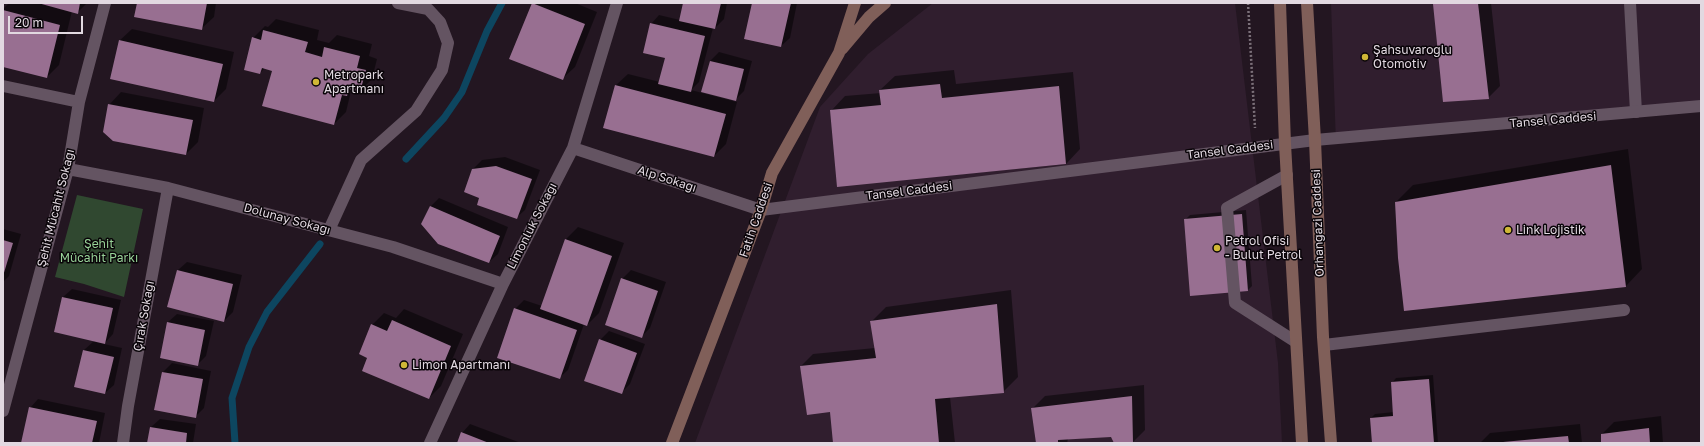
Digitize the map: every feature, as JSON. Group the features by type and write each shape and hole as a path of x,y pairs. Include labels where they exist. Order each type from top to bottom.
{"main road":[{"name":"Fatih Caddesi","path":"672,443 761,210 772,173 839,53 855,3"},
{"path":"839,53 869,17 885,3"},
{"path":"1280,3 1285,144 1302,443"},
{"name":"Orhangazi Caddesi","path":"1306,3 1315,140 1324,345 1331,443"}],"street":[{"name":"Şehit Mücahit Sokağı","path":"3,411 68,168 79,102 105,3"},
{"path":"329,230 361,160 416,111 442,70 448,43 440,22 428,9 398,3"},
{"name":"Limonluk Sokağı","path":"430,443 503,284 573,148 617,3"},
{"path":"1630,3 1636,112"},
{"path":"3,86 79,102"},
{"name":"Tansel Caddesi","path":"761,210 1315,140 1701,106"},
{"name":"Alp Sokağı","path":"573,148 761,210"},
{"name":"Dolunay Sokağı","path":"68,168 168,188 393,247 503,284"},
{"path":"1287,175 1227,208 1235,303 1296,342"},
{"name":"Çırak Sokağı","path":"123,443 128,406 168,188"},
{"path":"1324,345 1624,310"}],"path":[{"path":"1248,3 1256,147"}],"shaded area":[{"path":"933,3 1235,3 1278,363 1282,443 695,443 820,107 868,54"},
{"path":"1331,3 1701,3 1701,107 1336,144"}],"green space":[{"name":"Şehit Mücahit Parkı","path":"77,195 143,209 124,297 84,284 55,277"}],"building":[{"path":"38,3 80,3 78,14"},
{"path":"137,3 207,3 202,30 134,17"},
{"path":"532,3 585,24 563,80 509,59"},
{"path":"683,3 721,3 715,29 679,21"},
{"path":"752,3 791,3 781,47 744,39"},
{"path":"1478,3 1489,99 1443,102 1433,4"},
{"path":"3,10 60,25 47,78 3,67"},
{"path":"650,23 705,36 691,92 658,84 665,58 643,53"},
{"name":"Metropark Apartmanı","path":"263,30 308,42 305,52 322,57 324,47 360,56 357,68 366,70 360,92 349,89 347,96 342,95 334,125 262,106 272,71 262,68 260,74 244,70 252,37 261,40"},
{"path":"119,40 223,64 214,102 110,79"},
{"path":"710,61 744,69 736,101 701,92"},
{"path":"940,84 942,98 1059,86 1066,164 837,187 830,110 881,105 879,90"},
{"path":"615,85 726,114 714,157 603,128"},
{"path":"108,104 193,120 186,155 113,141 103,132"},
{"name":"Link Lojistik","path":"1611,165 1626,287 1404,311 1398,258 1395,202"},
{"path":"496,166 532,179 517,219 477,205 479,198 464,192 472,169"},
{"path":"430,206 500,236 489,263 438,244 421,224"},
{"path":"1242,214 1248,291 1190,296 1184,219"},
{"path":"565,239 612,256 587,326 540,309"},
{"path":"3,240 13,243 3,276"},
{"path":"177,270 233,284 224,322 167,307"},
{"path":"621,278 658,291 642,338 605,325"},
{"path":"62,297 113,308 105,344 54,332"},
{"path":"997,304 1004,393 935,399 939,443 833,443 830,412 807,415 800,366 876,358 870,321"},
{"path":"514,308 577,330 560,379 497,358"},
{"name":"Limon Apartmanı","path":"392,320 451,346 429,399 362,371 367,358 359,354 371,324 387,331"},
{"path":"167,322 205,330 198,366 160,358"},
{"path":"599,339 637,353 622,394 584,381"},
{"path":"83,350 114,357 105,394 74,387"},
{"path":"162,372 203,379 196,418 154,410"},
{"path":"1429,379 1434,443 1372,443 1370,418 1393,416 1391,382"},
{"path":"1132,396 1133,443 1114,443 1111,437 1058,440 1058,443 1036,443 1031,408"},
{"path":"29,407 97,421 92,443 21,443"},
{"path":"150,427 187,433 186,443 147,443"},
{"path":"1649,428 1650,443 1601,443 1601,434"},
{"path":"461,432 489,443 457,443"},
{"path":"1568,436 1569,443 1503,443 1503,442"}],"waterway":[{"path":"406,159 444,118 462,92 487,31 502,3"},
{"path":"235,443 232,398 249,347 267,312 320,244"}],"place":[{"name":"Şahsuvaroğlu Otomotiv","path":"1365,57"},
{"name":"Metropark Apartmanı","path":"316,82"},
{"name":"Link Lojistik","path":"1508,230"},
{"name":"Petrol Ofisi - Bulut Petrol","path":"1217,248"},
{"name":"Limon Apartmanı","path":"404,365"}]}
